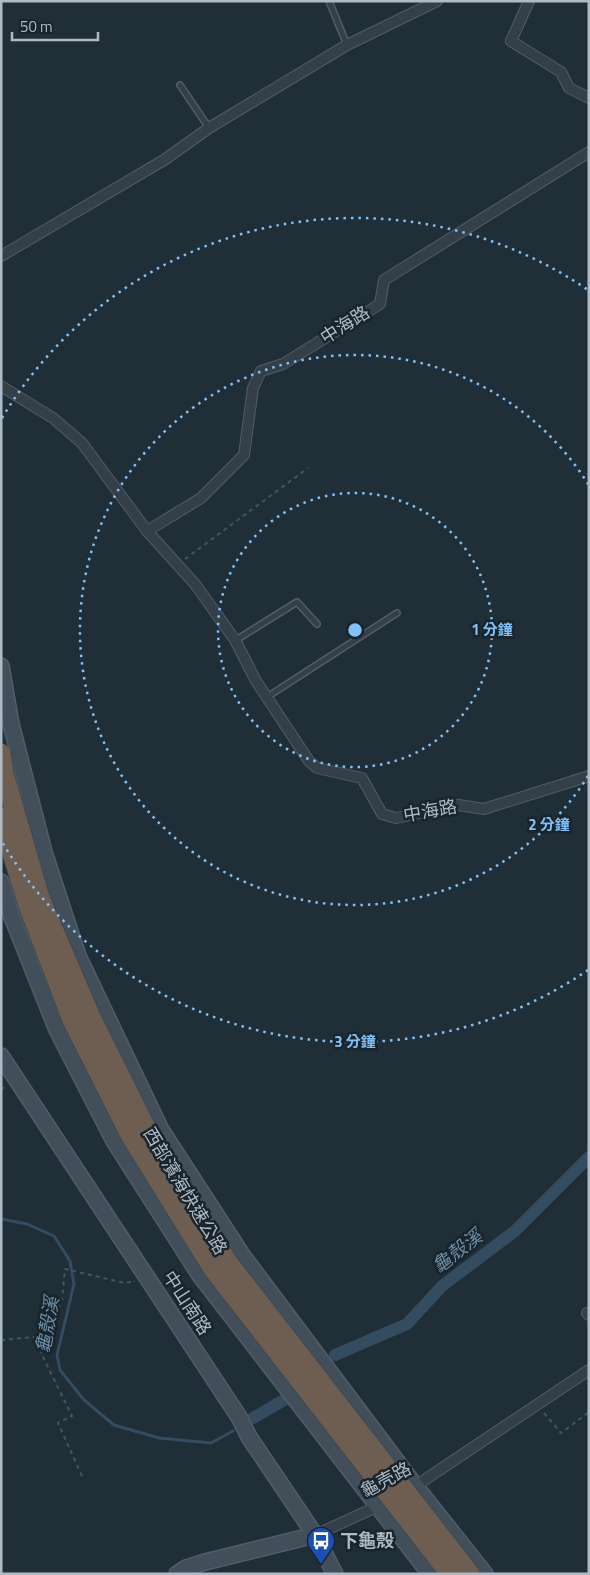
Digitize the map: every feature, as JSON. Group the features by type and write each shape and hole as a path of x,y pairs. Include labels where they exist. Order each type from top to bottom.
{"highway":[{"name":"西部濱海快速公路","path":"1,753 4,774 40,898 90,1015 145,1126 227,1260 470,1574"},
{"name":"西部濱海快速公路","path":"1,817 28,905 72,1020 130,1136 213,1269 450,1574"}],"street":[{"path":"1,256 164,160 209,128 347,45 437,1"},
{"path":"529,1 511,41 561,72 569,88 589,98"},
{"name":"中海路","path":"147,531 201,498 244,455 253,388 261,371 283,364 380,304 384,280 589,152"},
{"name":"中海路","path":"1,386 53,418 82,443 147,531 195,584 235,640 266,697 308,761 317,768 362,778 367,784 378,810 387,817 396,818 458,805 484,809 589,776"},
{"path":"1,666 11,724 44,852 78,956 161,1130 242,1255 416,1487 486,1574"},
{"path":"1,882 12,917 57,1030 114,1141 199,1274 430,1574"},
{"name":"中山南路","path":"1,1056 149,1278 239,1418 249,1437 315,1535 335,1574"},
{"name":"龜壳路","path":"177,1574 186,1568 205,1562 315,1535 379,1507 416,1487 589,1370"}],"lane":[{"path":"329,1 347,45"},
{"path":"180,85 209,128"},
{"path":"235,640 297,602 317,624"},
{"path":"266,697 397,613"}],"path":[{"path":"177,565 308,468"},
{"path":"82,1476 58,1423 72,1416 41,1353 45,1336 62,1300 65,1269 125,1284 149,1278"},
{"path":"1,1340 45,1336"},
{"path":"537,1405 560,1433 589,1412"}],"waterway":[{"name":"龜殼溪","path":"335,1355 407,1324 442,1286 515,1231 589,1157"},
{"name":"龜殼溪","path":"1,1219 27,1224 54,1236 70,1261 74,1284 57,1355 60,1370 84,1400 114,1425 159,1438 211,1443 233,1431"},
{"name":"龜殼溪","path":"253,1418 284,1400"}],"place":[{"name":"下龜殼","path":"321,1565"}]}
